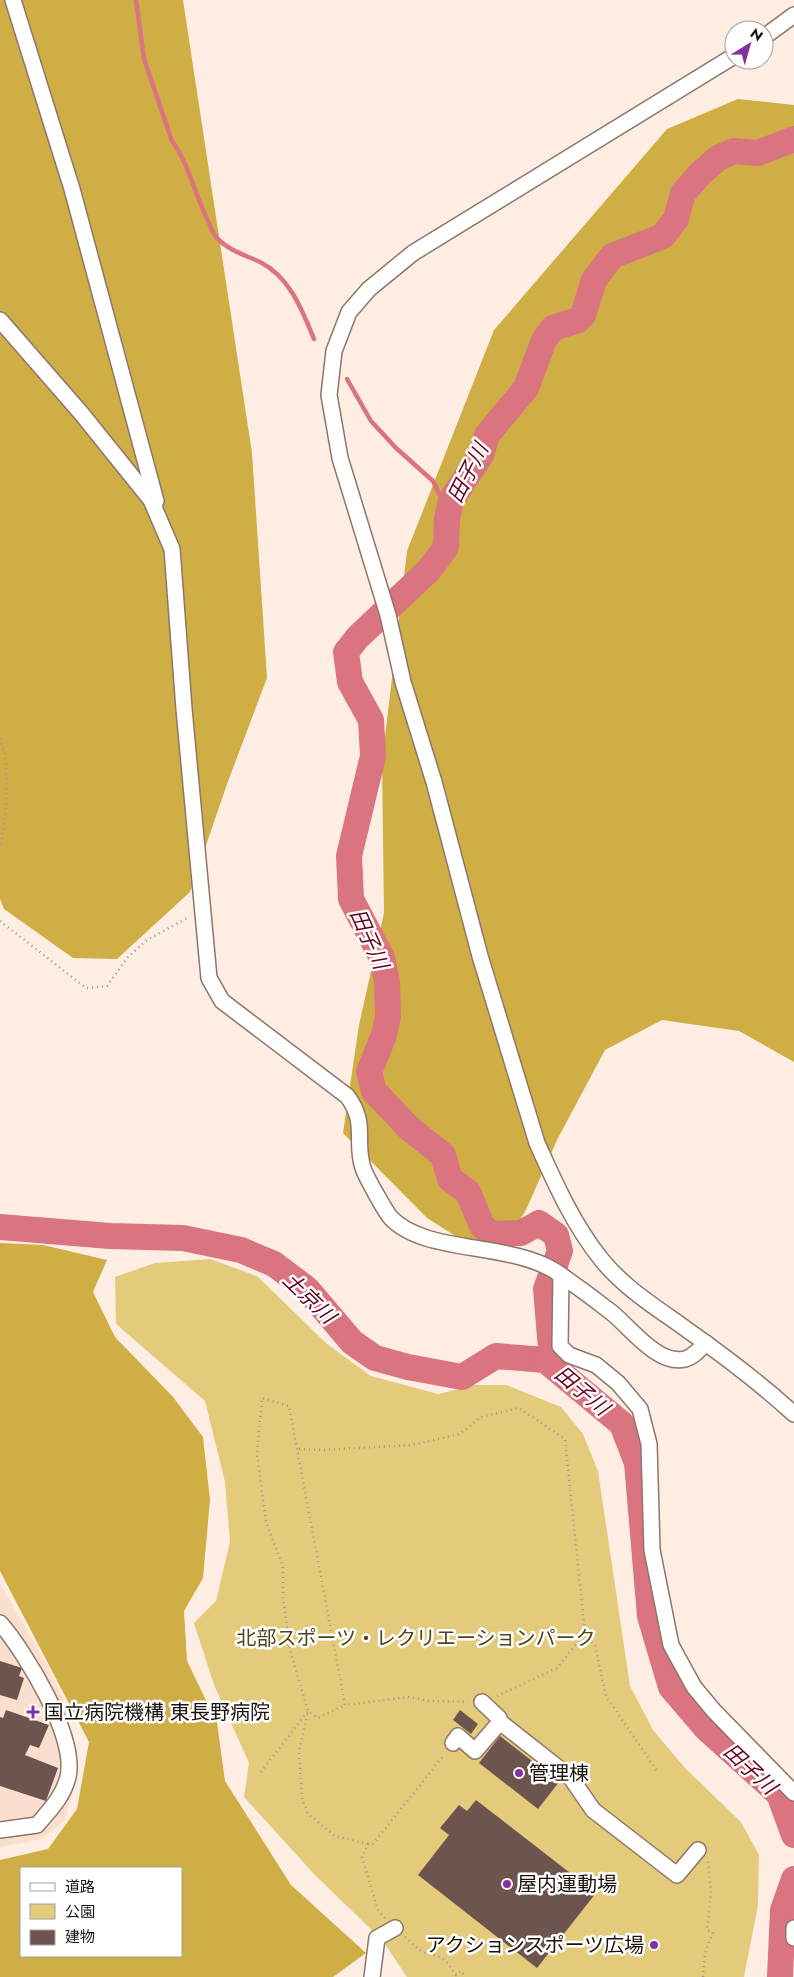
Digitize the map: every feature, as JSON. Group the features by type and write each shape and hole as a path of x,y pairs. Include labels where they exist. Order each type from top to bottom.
{"street":[{"path":"13,0 72,189 162,524"},
{"path":"774,30 794,15"},
{"path":"724,62 413,253 369,289 349,312 334,351 329,395 340,458 388,615 403,682 434,782 458,880 537,1142 566,1207 602,1260 636,1292 706,1343 794,1414"},
{"path":"0,320 81,413 151,500 172,549 184,709 209,978 222,1001 351,1101 358,1114 363,1168 391,1218 410,1232 429,1238 492,1249 543,1264 612,1313 645,1344 665,1356 684,1360 697,1352 706,1343"},
{"path":"559,1274 560,1346 569,1355 596,1365 618,1383 640,1409 649,1444 652,1550 671,1645 694,1687 714,1711 794,1793"},
{"path":"0,1623 14,1640 45,1693 60,1725 67,1749 68,1775 60,1799 37,1825 0,1830"},
{"path":"482,1702 499,1718 500,1722 571,1778 593,1810 677,1875 698,1850"},
{"path":"453,1743 458,1736 475,1751 500,1722"},
{"path":"372,1977 377,1938 395,1928"},
{"path":"794,1928 794,1938"}],"path":[{"path":"0,739 5,759 6,824 0,848"},
{"path":"0,921 86,988 107,986 128,957 147,940 188,918 204,913"},
{"path":"345,1705 299,1449 289,1406 262,1398 257,1454 266,1522 283,1567 284,1598 290,1650 308,1711 299,1752 302,1798 308,1814 335,1836 373,1844 453,1743"},
{"path":"299,1449 322,1450 412,1445 460,1434 481,1417 519,1408 565,1439 584,1633 595,1646 606,1696 657,1771"},
{"path":"308,1711 318,1718 345,1705 409,1697 429,1701 482,1702 557,1668 584,1633"},
{"path":"261,1772 308,1711"},
{"path":"368,1844 362,1857 378,1910 422,1952 440,1957 446,1961 456,1975 461,1971 466,1977"},
{"path":"698,1850 707,1858 711,1892 707,1930 713,1934 705,1953 702,1977"}],"shaded area":[{"path":"0,0 183,0 252,453 267,678 227,784 190,892 117,959 73,958 4,909 0,899"},
{"path":"738,99 794,105 794,1062 739,1031 662,1020 605,1050 557,1140 525,1212 492,1259 427,1218 343,1133 359,1025 384,913 382,762 407,551 494,330 667,129"},
{"path":"0,1243 43,1245 107,1260 93,1292 115,1337 173,1397 203,1437 210,1500 203,1578 184,1611 187,1661 217,1723 225,1781 291,1885 366,1953 333,1977 0,1977 0,1860 48,1849 77,1809 89,1742 0,1571"},
{"name":"国立病院機構 東長野病院","path":"0,1584 35,1643 62,1696 78,1765 65,1821 41,1839 0,1847"}],"green space":[{"name":"北部スポーツ・レクリエーションパーク","path":"210,1259 257,1276 327,1344 371,1376 438,1394 475,1385 506,1385 561,1407 583,1434 598,1471 630,1686 653,1730 685,1768 741,1822 759,1855 758,1905 744,1977 407,1977 383,1941 314,1874 244,1797 249,1763 214,1685 194,1623 216,1601 230,1542 225,1482 205,1401 116,1324 115,1277 155,1263"}],"building":[{"path":"0,1661 22,1668 19,1676 24,1678 17,1700 0,1695"},
{"path":"6,1710 49,1725 39,1748 30,1745 25,1755 58,1768 46,1801 0,1786 0,1717 3,1718"},
{"path":"460,1710 478,1724 471,1734 453,1720"},
{"name":"管理棟","path":"500,1736 559,1782 538,1809 479,1763"},
{"name":"屋内運動場","path":"476,1800 596,1893 537,1968 418,1875 449,1835 440,1828 459,1805 467,1811"}],"waterway":[{"path":"136,0 144,59 172,141 183,159 213,232 227,246 260,262 279,276 294,295 314,339"},
{"name":"田子川","path":"545,1360 551,1349 546,1289 560,1251 556,1235 539,1223 521,1233 492,1234 482,1226 468,1192 450,1179 443,1155 409,1128 374,1091 369,1072 384,1035 388,1016 387,982 382,958 351,899 349,856 373,756 371,720 350,682 346,652 358,637 429,570 446,547 447,519 451,500 481,455 487,435 526,388 544,340 553,328 578,320 583,315 594,280 612,256 663,236 676,219 683,193 718,158 734,151 758,153 794,139"},
{"path":"347,379 371,421 396,448 433,481 440,496 449,507"},
{"name":"土京川","path":"0,1227 110,1236 183,1238 241,1250 274,1264 307,1289 352,1342 375,1358 408,1367 462,1377 496,1356 545,1360"},
{"name":"田子川","path":"545,1360 622,1424 637,1463 650,1616 671,1687 706,1728 779,1794 794,1835"},
{"name":"田子川","path":"780,1977 783,1910 794,1879"}],"place":[{"name":"国立病院機構 東長野病院","path":"33,1712"},
{"name":"管理棟","path":"519,1773"},
{"name":"屋内運動場","path":"507,1884"},
{"name":"アクションスポーツ広場","path":"654,1945"}]}
